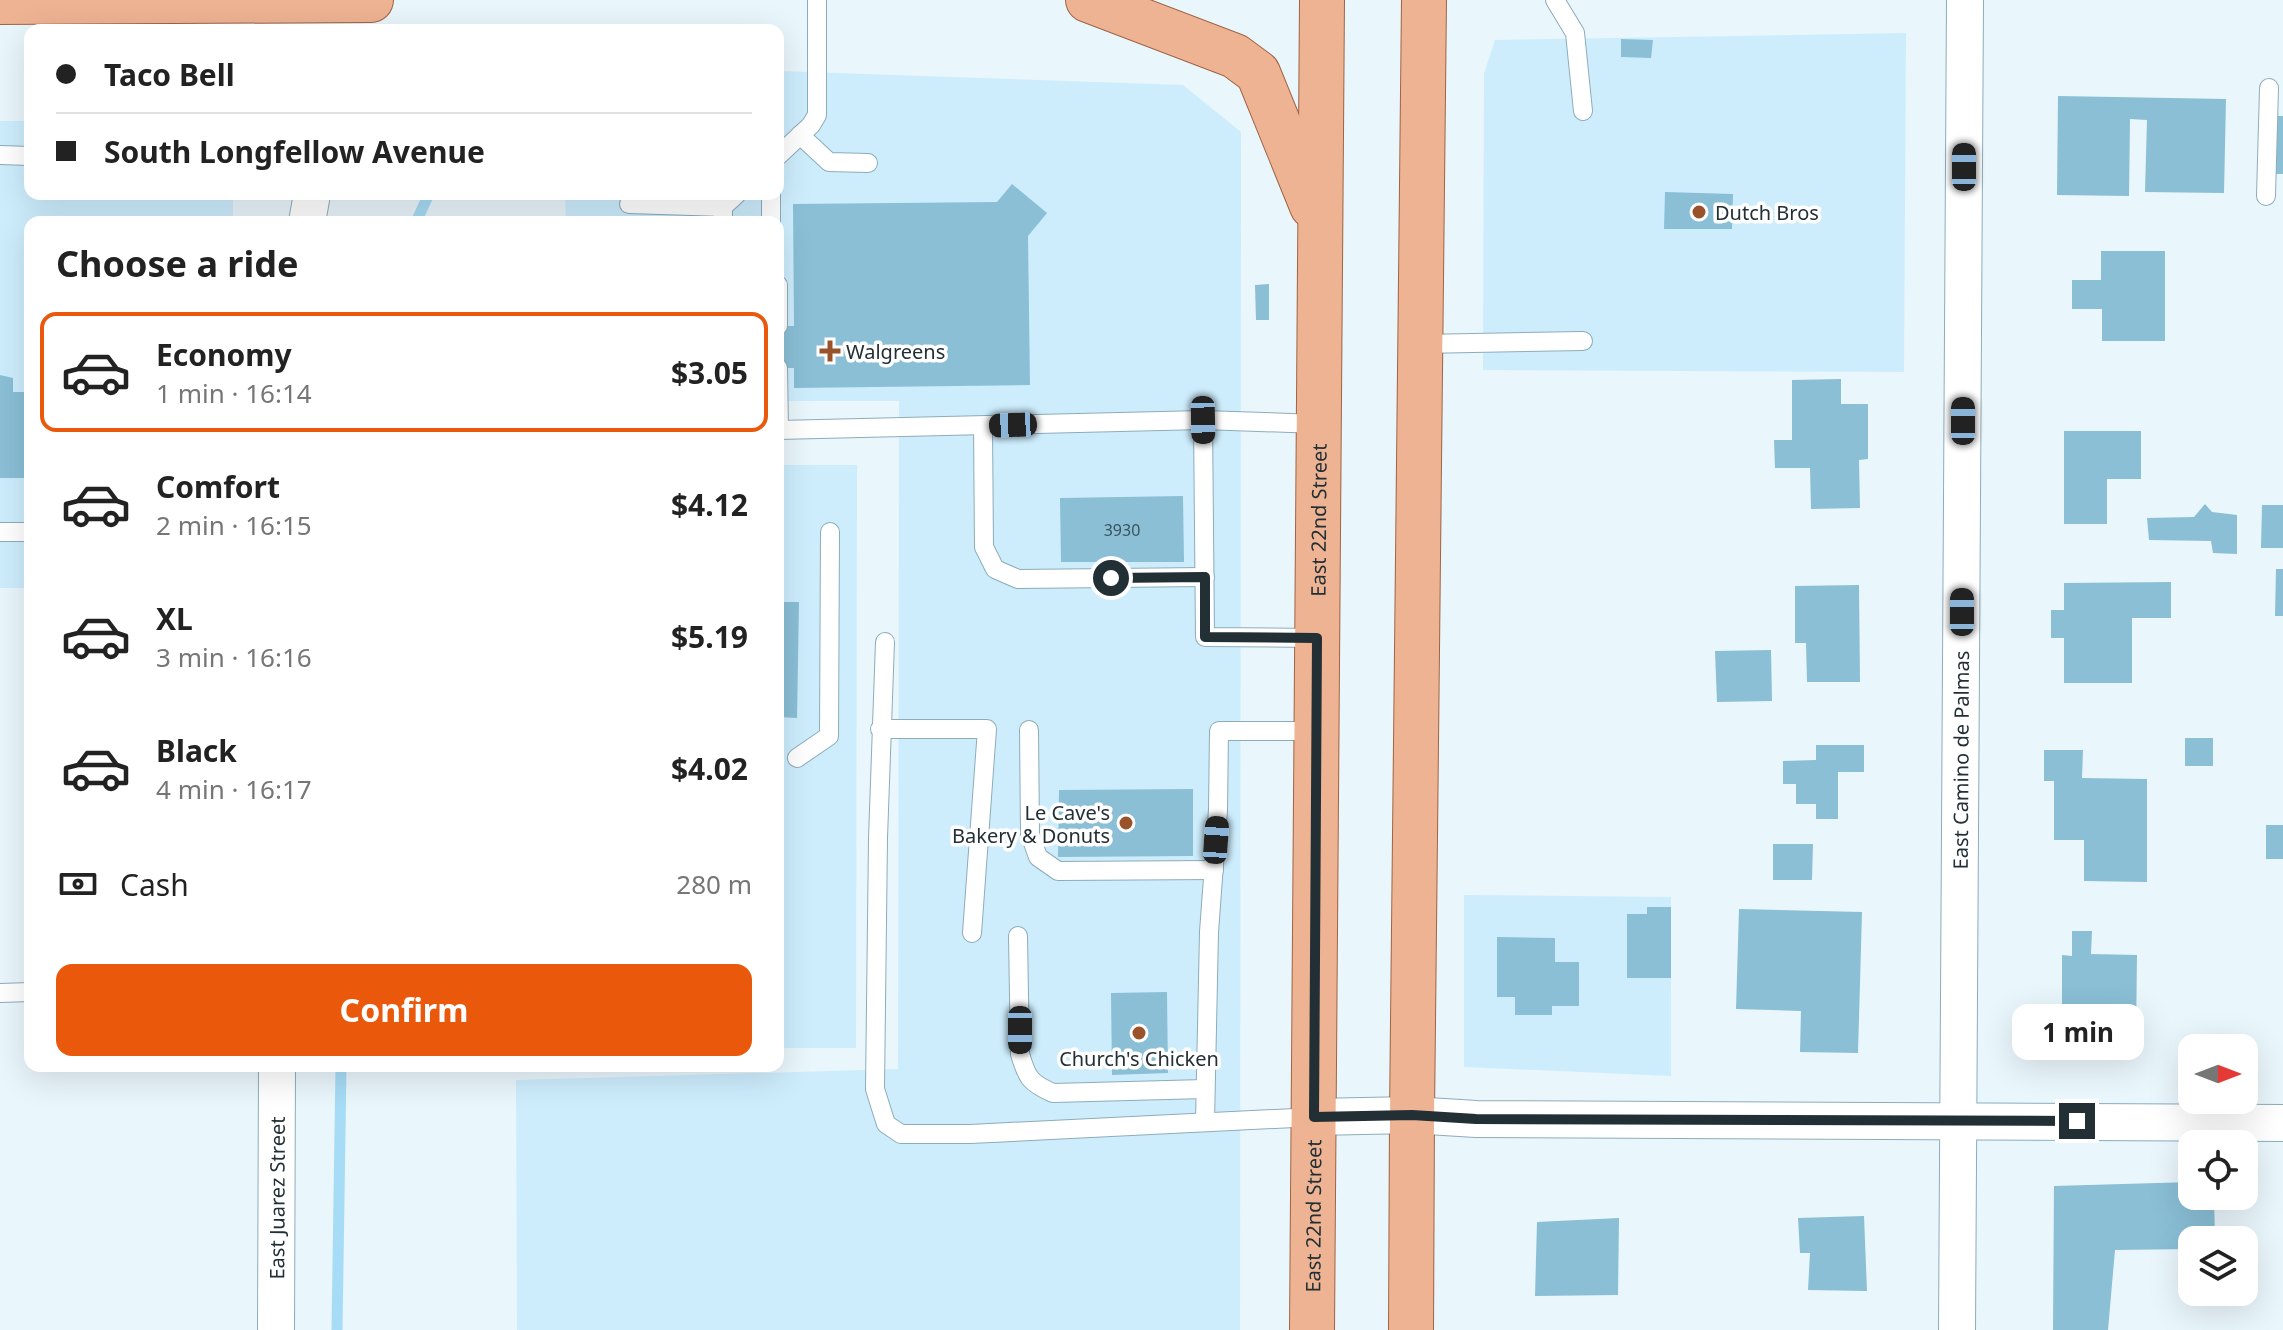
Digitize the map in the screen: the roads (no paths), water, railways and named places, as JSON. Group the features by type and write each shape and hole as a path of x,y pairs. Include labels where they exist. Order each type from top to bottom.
{"main road":[{"path":"0,2 371,0"},
{"path":"1088,0 1235,56 1258,73 1320,226"},
{"name":"East 22nd Street","path":"1312,1330 1322,0"},
{"path":"1411,1330 1424,0"}],"street":[{"path":"341,24 345,0"},
{"name":"East Camino de Palmas","path":"1957,1330 1965,0"},
{"name":"East Juarez Street","path":"276,1330 277,1072"},
{"path":"1314,1117 1412,1115 1476,1119 2283,1123"}],"lane":[{"path":"784,150 811,125 817,115 817,0"},
{"path":"1555,0 1575,33 1583,111"},
{"path":"2266,196 2269,88"},
{"path":"800,135 829,162 868,163"},
{"path":"0,155 24,156"},
{"path":"629,204 728,208"},
{"path":"1420,344 1583,341"},
{"path":"1203,420 1205,637 1317,638"},
{"path":"784,430 1203,420 1319,424"},
{"path":"983,426 984,547 995,569 1018,579 1205,577"},
{"path":"0,532 24,532"},
{"path":"797,758 829,736 830,532"},
{"path":"885,642 880,729 875,1089 886,1124 901,1134 956,1134 1314,1117"},
{"path":"880,729 987,729 972,933"},
{"path":"1029,730 1030,834 1038,857 1058,871 1214,870"},
{"path":"1205,1122 1209,932 1218,810 1219,731 1317,731"},
{"path":"1018,936 1020,1054 1033,1084 1053,1093 1205,1089"},
{"path":"0,993 24,992"}],"waterway":[{"path":"419,216 426,200"},
{"path":"337,1330 341,1072"}],"place":[{"name":"Dutch Bros","path":"1699,212"},
{"name":"Walgreens","path":"830,351"},
{"name":"Le Cave's Bakery & Donuts","path":"1126,823"},
{"name":"Church's Chicken","path":"1139,1033"}]}
